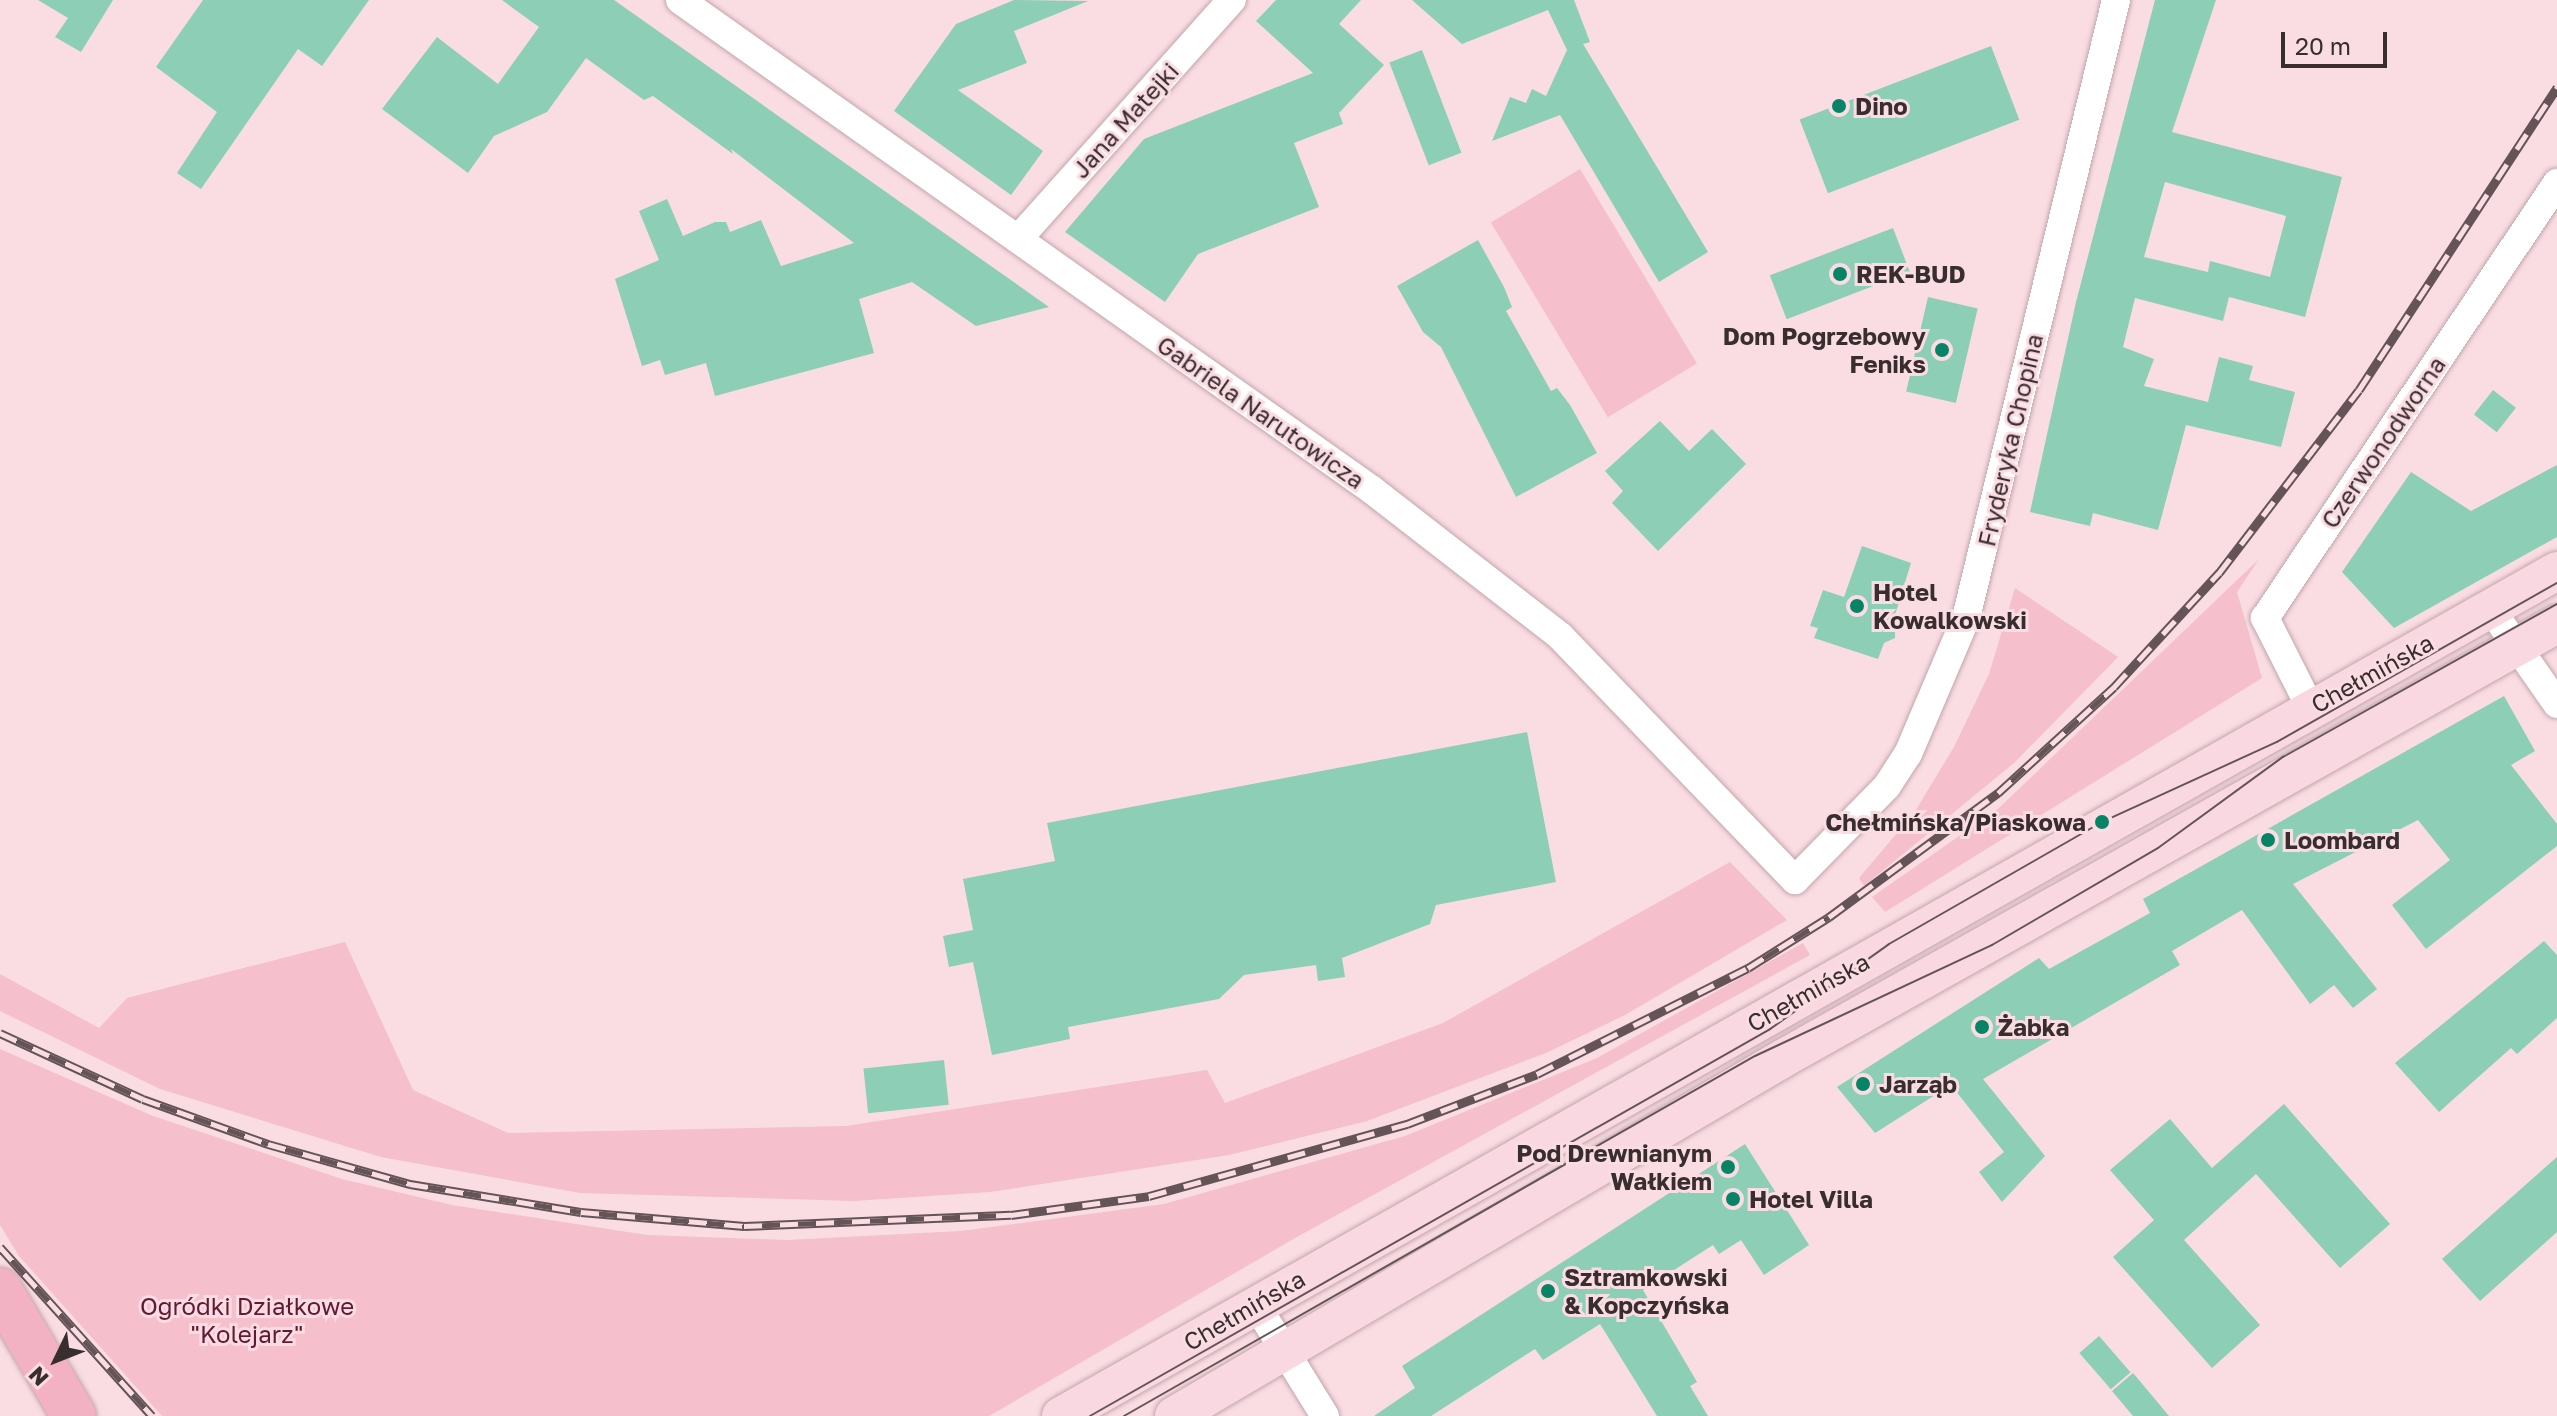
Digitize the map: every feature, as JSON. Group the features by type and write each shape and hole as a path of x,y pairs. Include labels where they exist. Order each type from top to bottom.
{"main road":[{"name":"Chełmińska","path":"1061,1416 1255,1303 2310,707 2557,571"},
{"name":"Chełmińska","path":"1174,1416 1814,1041 2557,624"},
{"path":"0,1290 74,1416"}],"street":[{"name":"Gabriela Narutowicza","path":"680,0 1372,490 1560,636 1795,880"},
{"name":"Jana Matejki","path":"1018,239 1231,0"},
{"name":"Fryderyka Chopina","path":"1795,880 1879,795 1908,754 1966,618 2116,0"},
{"name":"Czerwonodworna","path":"2310,707 2265,618 2557,183"},
{"path":"2490,608 2513,648 2557,704"},
{"path":"1255,1303 1325,1416"}],"green space":[{"path":"1580,169 1697,364 1608,417 1491,223"},
{"path":"2259,559 2237,592 2262,678 1885,912 1872,897 1999,808"},
{"path":"2015,588 2118,657 2014,763 1864,886 1859,878 1914,813 1954,747 1989,674"},
{"path":"1730,862 1787,920 1625,1015 1546,1053 1367,1121 1229,1155 990,1192 854,1201 580,1193 381,1157 160,1089 0,1011 0,974 99,1028 127,998 345,942 413,1090 508,1133 846,1126 1207,1070 1225,1103 1443,1023"},
{"name":"Ogródki Działkowe \"Kolejarz\"","path":"1803,943 1810,955 1295,1238 989,1416 162,1416 19,1256 0,1225 0,1049 153,1116 342,1179 452,1205 647,1235 787,1240 961,1231 1164,1204 1405,1136 1597,1058"}],"building":[{"path":"38,0 113,0 81,52 55,37 68,18"},
{"path":"203,0 369,0 322,66 298,49 201,189 177,173 217,112 156,67"},
{"path":"502,0 614,0 1049,307 976,326 912,282 859,299 874,353 715,396 706,363 665,375 660,360 642,366 615,279 659,260 639,211 667,199 683,236 715,222 726,222 730,232 761,220 781,266 854,243 731,149 733,154 653,96 644,100 586,58 547,112 494,136 468,173 382,109 437,37 498,84 539,27"},
{"path":"1014,0 1088,1 1014,31 1027,63 958,90 1043,151 1011,195 894,111 956,24"},
{"path":"1276,0 1361,0 1339,24 1384,65 1339,113 1343,124 1294,143 1319,207 1198,254 1165,302 1065,232 1144,139 1313,73 1256,21"},
{"path":"1412,0 1574,0 1590,42 1583,44 1708,252 1659,282 1560,115 1492,141 1510,97 1526,103 1532,89 1546,96 1567,50 1548,10 1462,44"},
{"path":"2155,0 2216,0 2172,132 2342,177 2305,317 2229,297 2223,321 2135,298 2123,347 2154,359 2144,386 2208,402 2219,357 2253,366 2249,380 2295,392 2281,447 2186,425 2158,530 2093,513 2090,526 2030,512 2076,302","holes":["2165,182 2286,216 2270,277 2210,261 2208,272 2144,257"]},
{"path":"1991,46 2019,120 1828,193 1800,119"},
{"path":"1422,50 1461,153 1429,165 1389,63"},
{"name":"REK-BUD","path":"1893,228 1910,272 1787,319 1770,275"},
{"path":"1478,240 1512,307 1506,311 1551,391 1557,388 1570,405 1597,453 1516,497 1441,347 1423,332 1397,286"},
{"name":"Dom Pogrzebowy Feniks","path":"1928,297 1978,308 1956,403 1906,392"},
{"path":"2493,390 2516,408 2497,432 2474,414"},
{"path":"1660,421 1689,451 1712,429 1746,464 1658,551 1612,503 1623,491 1605,471"},
{"path":"2557,465 2557,537 2394,628 2342,572 2411,472 2471,511"},
{"name":"Hotel Kowalkowski","path":"1862,546 1911,563 1895,615 1895,638 1884,643 1878,659 1814,638 1818,628 1810,626 1823,590 1844,597"},
{"path":"2504,696 2535,751 2511,765 2557,824 2557,846 2426,949 2392,905 2450,860 2418,820 2293,884 2377,989 2353,1008 2334,985 2310,1004 2242,910 2172,951 2180,965 1983,1079 2045,1156 2002,1202 1979,1172 2004,1152 1951,1085 1875,1133 1837,1087 2039,958 2049,969 2150,913 2143,899"},
{"path":"1527,732 1556,882 1436,905 1430,924 1342,958 1345,977 1318,981 1316,965 1244,975 1219,999 1068,1027 1070,1039 992,1055 973,962 949,967 943,936 973,930 963,879 1055,861 1047,823"},
{"path":"2544,941 2557,955 2557,1018 2517,1054 2511,1048 2439,1112 2395,1063"},
{"path":"944,1060 949,1105 868,1113 863,1068"},
{"path":"2284,1104 2390,1224 2340,1268 2256,1174 2184,1240 2260,1325 2212,1368 2113,1257 2154,1220 2110,1170 2170,1119 2212,1168"},
{"path":"1745,1144 1809,1245 1764,1275 1741,1240 1719,1254 1713,1245 1643,1290 1697,1382 1690,1386 1708,1416 1657,1416 1600,1324 1543,1360 1535,1349 1431,1416 1374,1416 1415,1388 1402,1366"},
{"path":"2557,1157 2557,1232 2480,1301 2442,1259"},
{"path":"2099,1336 2130,1372 2111,1389 2079,1353"},
{"path":"2133,1373 2169,1416 2133,1416 2112,1391"}],"tram line":[{"path":"1090,1416 1770,1029 1889,944 2102,822 2277,742 2557,583"},
{"path":"1124,1416 1755,1056 1992,945 2158,848 2283,757 2557,604"}],"railway":[{"path":"0,1033 143,1099 268,1144 410,1184 581,1212 744,1226 1011,1215 1149,1196 1407,1124 1537,1074 1748,968 1829,917 1998,793 2114,687 2219,573 2359,390 2557,87"},
{"path":"0,1247 152,1416"}],"place":[{"name":"Dino","path":"1839,106"},
{"name":"REK-BUD","path":"1840,274"},
{"name":"Dom Pogrzebowy Feniks","path":"1942,350"},
{"name":"Hotel Kowalkowski","path":"1857,606"},
{"name":"Chełmińska/Piaskowa","path":"2102,822"},
{"name":"Loombard","path":"2268,840"},
{"name":"Żabka","path":"1982,1027"},
{"name":"Jarząb","path":"1863,1084"},
{"name":"Pod Drewnianym Wałkiem","path":"1728,1167"},
{"name":"Hotel Villa","path":"1733,1199"},
{"name":"Sztramkowski & Kopczyńska","path":"1548,1291"}]}
